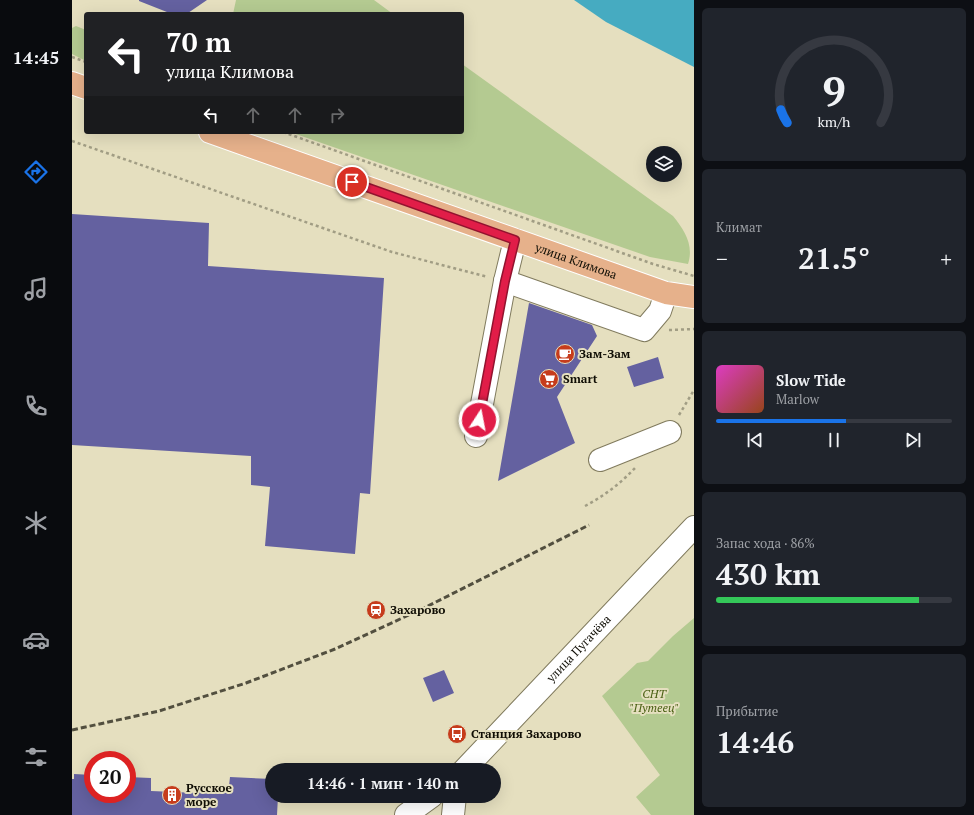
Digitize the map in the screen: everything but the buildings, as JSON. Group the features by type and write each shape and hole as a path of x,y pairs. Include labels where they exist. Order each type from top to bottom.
{"main road":[{"path":"72,84 84,87"},
{"name":"улица Климова","path":"216,134 666,293 694,297"}],"street":[{"path":"476,436 505,281 515,240"},
{"path":"505,281 644,330 660,311 666,293"},
{"path":"600,460 670,432"},
{"name":"улица Пугачёва","path":"470,763 603,614 694,527"},
{"path":"406,815 422,803"},
{"path":"453,815 454,803"}],"path":[{"path":"72,57 84,61"},
{"path":"289,134 652,264 694,276"},
{"path":"72,141 392,252 505,281"},
{"path":"670,432 694,390"},
{"path":"585,506 597,500"}],"green space":[{"path":"236,0 374,0 390,12 233,12"},
{"path":"76,26 84,29 84,60 72,54 72,28"},
{"path":"464,65 673,216 685,233 689,244 690,257 688,264 650,257 296,134 464,134"},
{"name":"СНТ \"Путеец\"","path":"694,618 694,815 651,815 636,797 660,775 602,696 637,663 648,661"}],"water":[{"path":"574,0 694,0 694,67 606,22"}],"railway":[{"path":"72,730 159,711 246,683 335,649 424,608 589,525"}],"place":[{"name":"Зам-Зам","path":"565,354"},
{"name":"Smart","path":"549,379"},
{"name":"Захарово","path":"376,610"},
{"name":"Станция Захарово","path":"457,734"},
{"name":"Русское море","path":"172,795"}],"route":[{"path":"352,182 515,240 505,281 479,420"}]}
